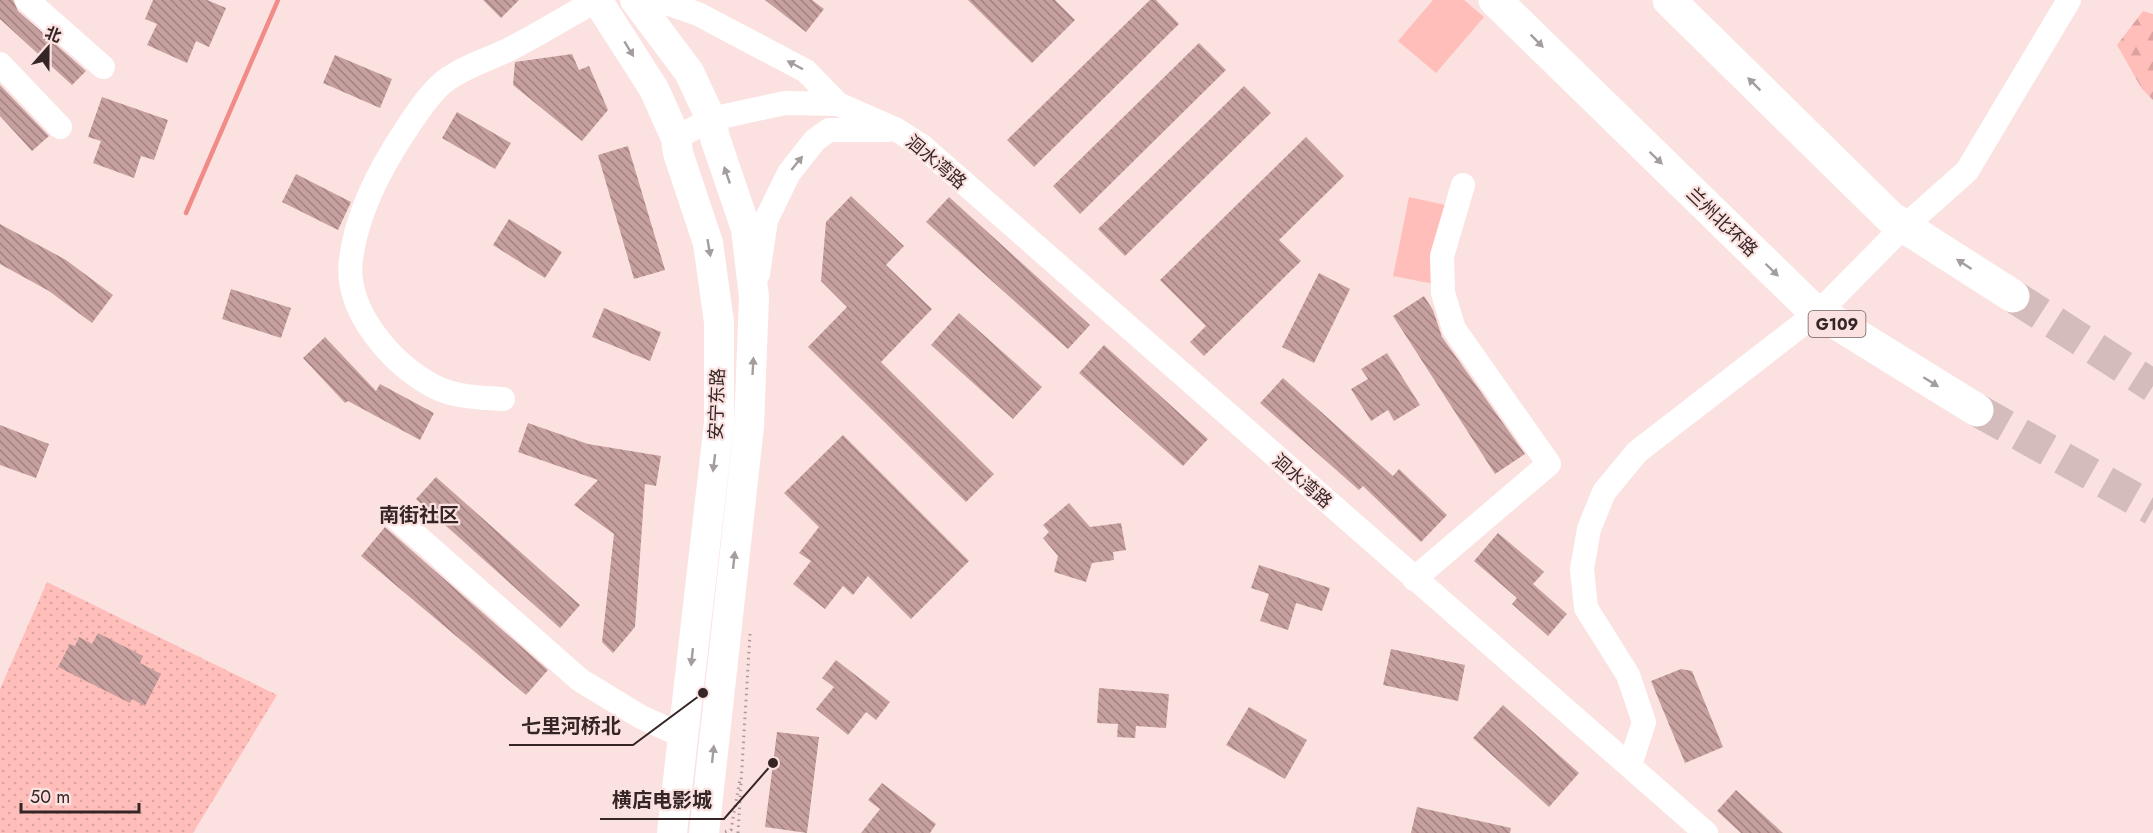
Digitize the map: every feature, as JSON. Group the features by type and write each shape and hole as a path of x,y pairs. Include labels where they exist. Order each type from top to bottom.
{"highway":[{"name":"兰州北环路","path":"1495,0 1809,306 1977,410"},
{"path":"1668,0 1891,218 2013,296"}],"main road":[{"name":"安宁东路","path":"597,0 654,89 676,138 678,153 708,243 719,322 719,423 672,833"},
{"path":"635,0 689,72 711,118 715,138 746,230 754,297 749,426 704,833"}],"street":[{"path":"27,0 103,66"},
{"path":"503,399 468,398 434,387 404,367 363,318 353,290 351,261 361,217 379,175 411,121 444,81 597,0"},
{"name":"洄水湾路","path":"657,0 698,14 806,71 838,104 897,130 921,146 1706,833"},
{"path":"1630,765 1644,722 1628,675 1586,608 1582,568 1588,529 1604,492 1637,452 1822,309 1895,234 1967,171 2069,0"},
{"path":"0,64 60,127"},
{"name":"洄水湾路","path":"676,138 711,118 785,103 838,104"},
{"name":"洄水湾路","path":"754,297 766,220 789,173 815,140 829,130 897,130"},
{"path":"1414,579 1549,464 1454,329 1443,293 1442,256 1463,185"},
{"path":"394,516 580,680 641,717 683,736"}],"path":[{"path":"723,833 731,830 740,779"}],"green space":[{"path":"1433,0 1464,0 1484,17 1436,73 1398,41"},
{"path":"2143,11 2153,14 2153,100 2142,89 2117,45"},
{"path":"1409,197 1450,206 1434,284 1393,276"},
{"path":"47,582 277,695 193,833 0,833 0,689"}],"building":[{"path":"0,0 13,0 18,11 86,71 72,85 0,19"},
{"path":"153,0 207,0 226,8 209,47 196,41 187,63 147,45 157,24 145,19"},
{"path":"483,0 519,0 501,18"},
{"path":"765,0 812,0 824,9 806,32"},
{"path":"968,0 1055,0 1075,20 1032,63"},
{"path":"1150,0 1156,0 1179,24 1034,167 1007,140"},
{"path":"1199,43 1226,70 1080,214 1053,186"},
{"path":"572,54 579,70 589,66 608,110 582,141 513,85 515,62"},
{"path":"335,55 392,79 380,108 323,83"},
{"path":"0,85 49,136 32,151 0,116"},
{"path":"1244,86 1271,113 1125,256 1098,229"},
{"path":"102,97 168,120 154,160 141,156 134,178 93,163 101,141 88,137"},
{"path":"457,112 511,143 495,169 442,138"},
{"path":"1306,137 1344,176 1279,240 1301,261 1204,356 1190,342 1206,326 1160,280"},
{"path":"628,146 665,270 634,279 598,155"},
{"path":"296,174 351,202 338,230 282,202"},
{"path":"851,196 904,246 886,265 932,309 881,362 994,474 966,502 808,347 847,307 821,281 826,222"},
{"path":"949,197 1090,325 1068,349 926,222"},
{"path":"509,219 562,252 545,278 493,245"},
{"path":"0,224 66,260 113,295 92,323 49,291 0,264"},
{"path":"1319,273 1350,289 1314,363 1282,347"},
{"path":"231,289 291,308 281,338 222,319"},
{"path":"1424,296 1433,310 1442,337 1525,454 1495,474 1393,316"},
{"path":"604,308 661,332 650,361 592,337"},
{"path":"959,313 1042,387 1013,419 931,345"},
{"path":"325,337 376,391 380,384 434,413 420,440 348,401 345,403 303,358"},
{"path":"1104,345 1208,439 1183,466 1079,373"},
{"path":"1387,353 1420,405 1394,421 1388,410 1371,421 1351,389 1368,379 1361,369"},
{"path":"1283,378 1393,476 1399,469 1447,515 1421,542 1363,486 1359,490 1260,403"},
{"path":"528,423 588,444 661,456 656,486 645,484 635,627 613,653 602,642 614,534 574,505 598,480 518,452"},
{"path":"0,425 49,444 36,478 0,465"},
{"path":"843,435 969,561 911,619 868,576 853,595 843,586 825,609 793,584 811,561 799,553 819,527 784,493"},
{"path":"436,477 580,605 560,628 416,499"},
{"path":"1069,503 1090,527 1121,523 1126,550 1113,552 1114,560 1092,563 1086,582 1054,572 1058,556 1043,538 1049,532 1043,525"},
{"path":"385,527 548,670 526,695 361,556"},
{"path":"1498,533 1544,572 1533,584 1567,614 1548,636 1512,604 1517,598 1474,561"},
{"path":"1259,565 1330,588 1322,611 1296,603 1288,630 1260,621 1269,594 1251,588"},
{"path":"98,633 143,656 140,663 161,674 145,706 132,699 130,703 58,667 70,644 75,646 79,637 92,644"},
{"path":"1391,649 1465,665 1458,701 1383,685"},
{"path":"836,660 890,702 876,720 866,712 848,735 816,709 834,687 822,678"},
{"path":"1681,669 1692,671 1723,747 1685,763 1651,681"},
{"path":"1099,688 1169,694 1166,728 1136,726 1135,738 1117,737 1118,724 1097,723"},
{"path":"1503,705 1579,773 1549,807 1473,738"},
{"path":"1249,707 1307,740 1285,779 1226,745"},
{"path":"777,732 819,737 807,833 765,827"},
{"path":"882,783 936,824 930,833 861,833 880,809 868,800"},
{"path":"1736,790 1783,833 1741,833 1717,811"},
{"path":"1417,807 1511,828 1510,833 1411,833"}],"waterway":[{"path":"186,213 278,0"}],"tunnel":[{"path":"2013,296 2153,386"},
{"path":"1977,410 2153,509"}],"place":[{"name":"七里河桥北","path":"703,693"},
{"name":"横店电影城","path":"773,763"}],"district":[{"name":"南街社区","path":"419,515"}]}
